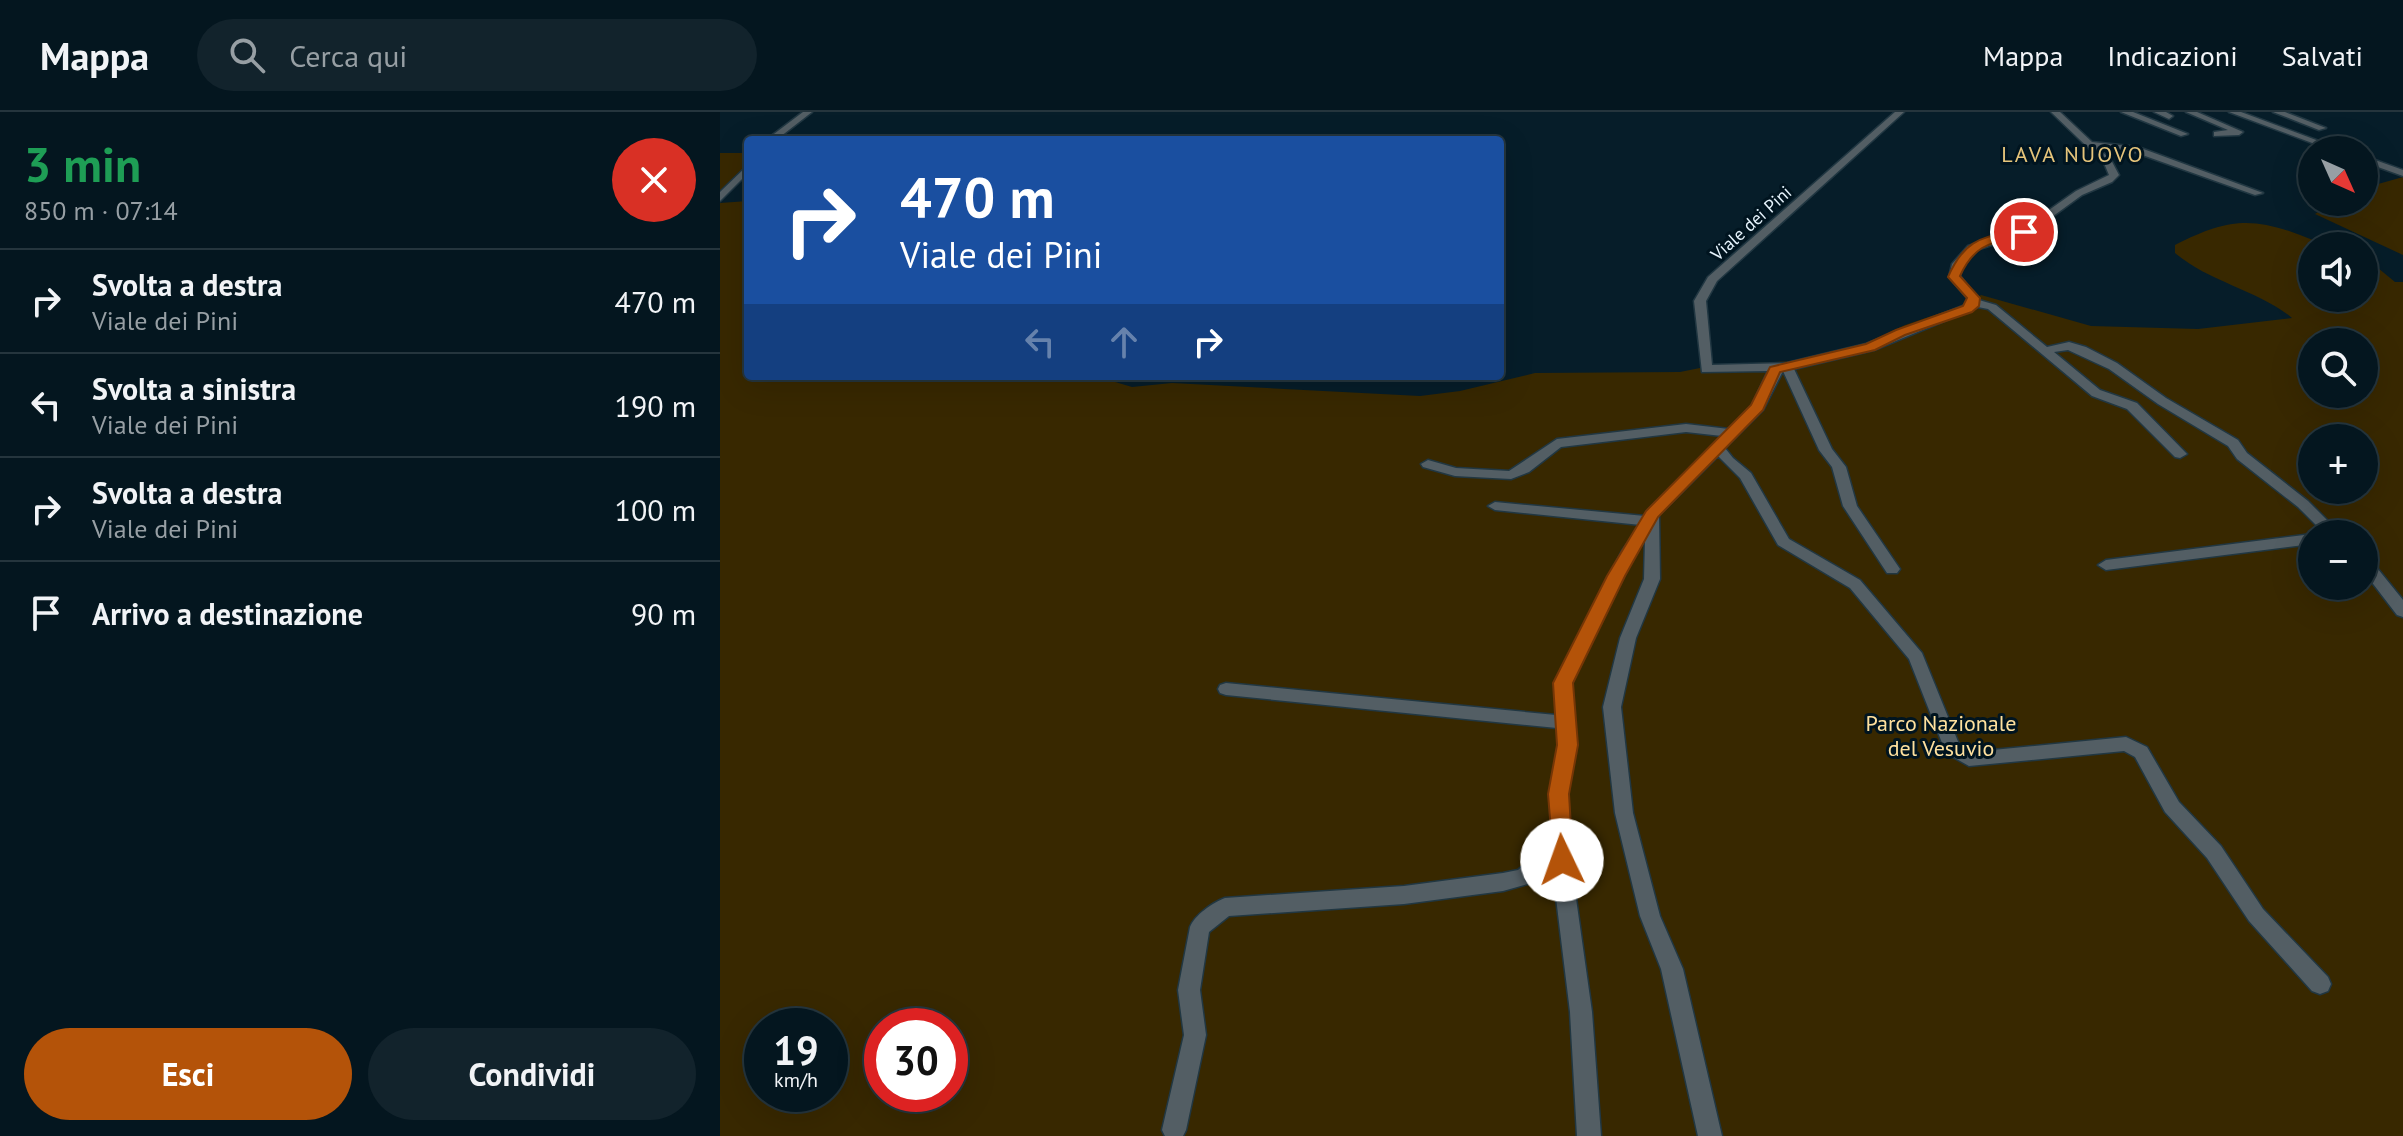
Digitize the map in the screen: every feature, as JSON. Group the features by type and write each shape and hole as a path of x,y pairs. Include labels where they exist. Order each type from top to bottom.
{"street":[{"path":"775,136 808,112"},
{"name":"Viale dei Pini","path":"1900,112 1705,289 1700,301 1706,369 1781,368 1870,347 1900,332 1968,309 1975,302"},
{"path":"2055,112 2114,170 2112,178 2087,189 2024,232 1989,239 1971,248 1957,266 1954,277 1975,302 1992,307 2048,350 2096,393 2132,406 2180,454"},
{"path":"2125,112 2184,134"},
{"path":"2158,112 2169,116"},
{"path":"2190,112 2239,132 2217,134"},
{"path":"2233,112 2300,136"},
{"path":"2277,112 2322,128"},
{"path":"2089,144 2135,149 2258,193"},
{"path":"2378,164 2403,173"},
{"path":"720,198 744,172"},
{"path":"2048,350 2069,346 2082,350 2197,420 2233,443 2242,456 2320,520"},
{"path":"1710,1136 1672,969 1650,916 1639,879 1618,774 1612,707 1628,638 1652,579 1655,556 1650,523 1652,514 1758,407 1781,368"},
{"path":"1781,368 1826,450 1839,467 1850,506 1892,569"},
{"path":"1428,464 1455,472 1505,475 1524,469 1557,443 1686,428 1734,433"},
{"path":"1719,448 1728,461 1746,476 1771,518 1778,537 1803,556 1860,588 1916,657 1952,748 1969,759 2126,744 2137,748 2172,807 2214,852 2256,915 2320,984"},
{"path":"1495,506 1650,523"},
{"path":"1589,1136 1581,1012 1561,845 1559,794 1567,745 1563,683 1629,551 1650,523"},
{"path":"2106,565 2298,541"},
{"path":"2378,580 2403,611"},
{"path":"1226,689 1564,722"},
{"path":"1174,1130 1195,1035 1189,990 1200,927 1213,914 1225,907 1404,895 1503,882 1524,877 1561,845"}],"green space":[{"path":"720,153 744,153 744,173 720,200"},
{"path":"2403,177 2403,255 2378,243 2378,232 2354,232 2319,216 2378,216 2378,184"},
{"name":"Parco Nazionale del Vesuvio","path":"744,201 744,380 1108,380 1132,387 1172,383 1420,396 1460,391 1535,373 1680,372 1715,365 1794,361 1870,342 1905,325 1967,304 1981,295 2091,326 2198,329 2292,318 2264,300 2188,263 2175,253 2175,245 2197,234 2234,224 2267,225 2298,235 2298,312 2378,312 2378,268 2395,282 2403,282 2403,1136 720,1136 720,203"}],"district":[{"name":"LAVA NUOVO","path":"2073,154"}],"route":[{"path":"1562,860 1559,794 1567,745 1563,683 1629,551 1649,524 1652,514 1758,407 1775,370 1870,347 1900,332 1968,309 1973,306 1974,298 1954,277 1963,256 1978,243 2024,232"}]}
